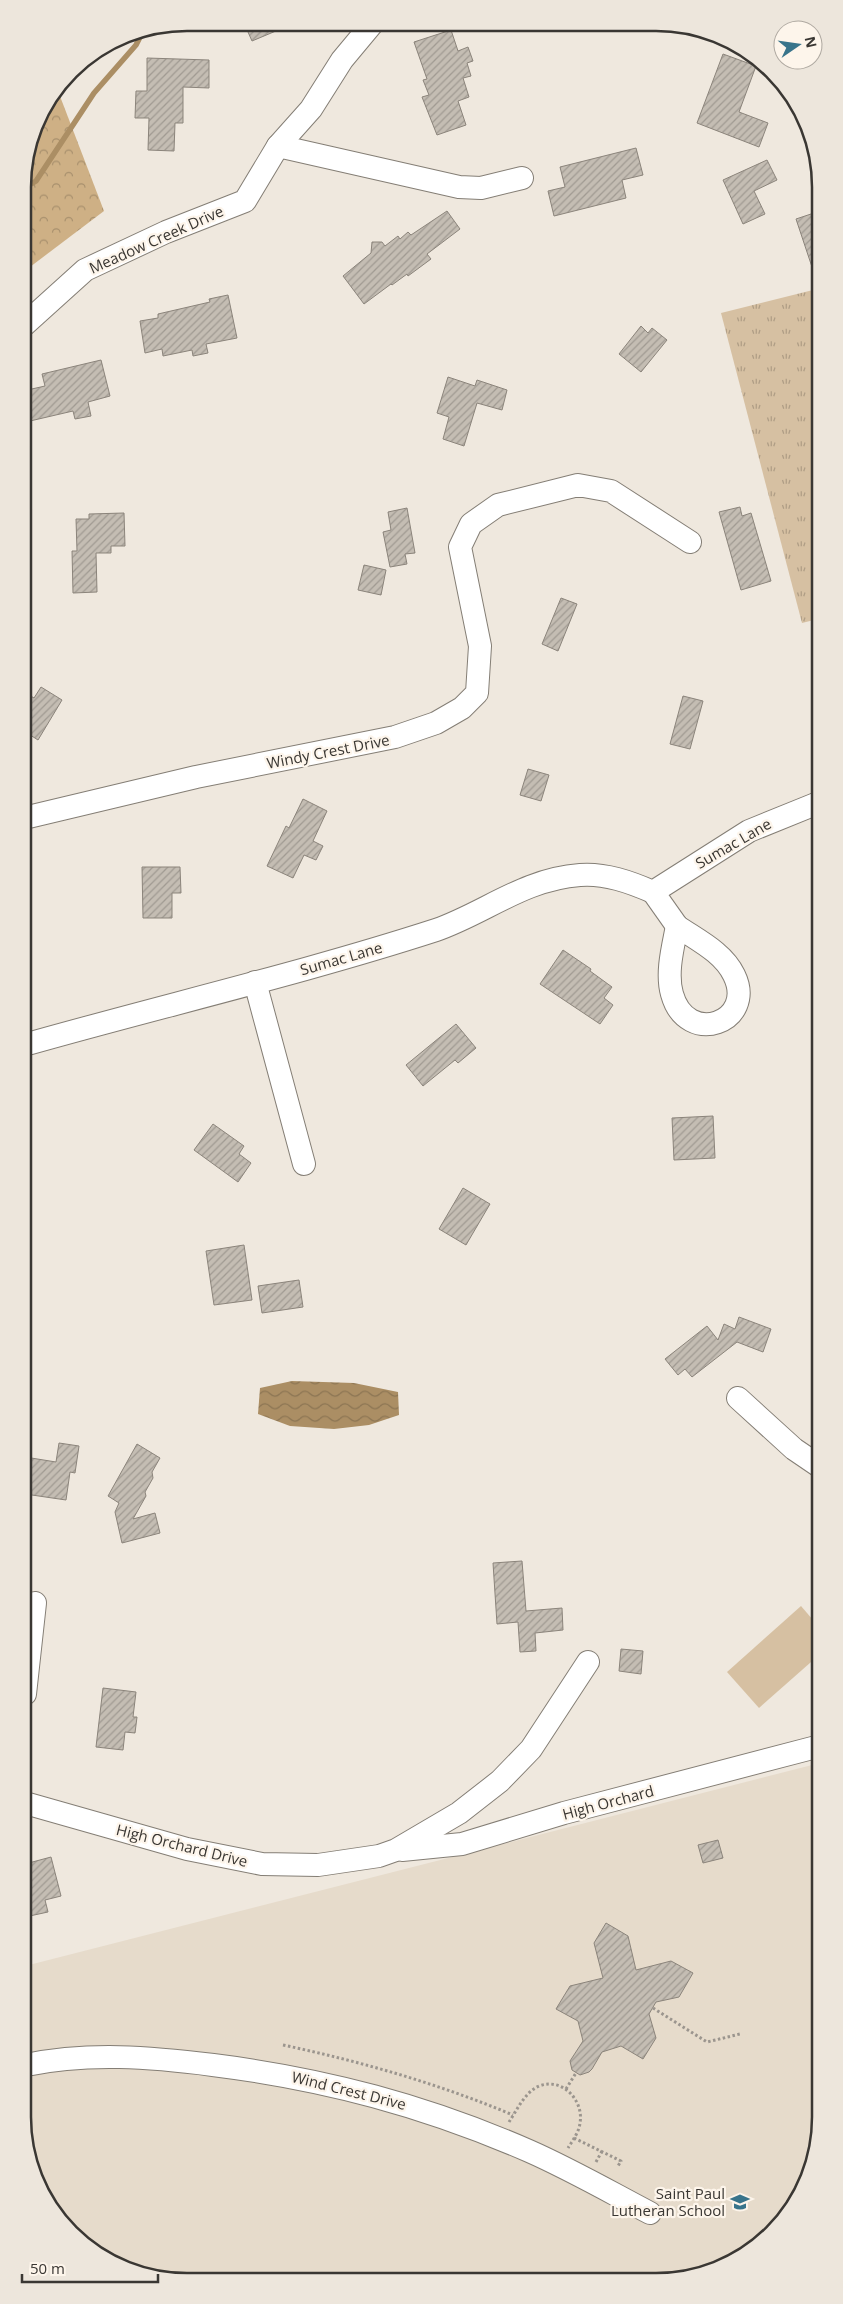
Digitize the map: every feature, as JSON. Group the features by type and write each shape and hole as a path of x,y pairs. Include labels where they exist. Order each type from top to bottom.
{"street":[{"name":"Meadow Creek Drive","path":"32,318 85,270 166,232 245,201 278,146 311,109 342,60 366,32"},
{"path":"278,146 459,187 481,188 522,178"},
{"name":"Windy Crest Drive","path":"32,816 196,777 395,737 436,723 462,708 478,693 480,646 460,547 471,524 498,505 578,485 612,491 690,542"},
{"name":"Sumac Lane","path":"652,892 749,831 812,806"},
{"name":"Sumac Lane","path":"32,1044 346,957 437,929 461,920 505,896 558,878 580,875 603,876 627,881 652,892 677,926"},
{"path":"254,982 304,1164"},
{"path":"738,1398 794,1449 811,1461"},
{"path":"31,1637 35,1603"},
{"name":"High Orchard Drive","path":"31,1805 187,1849 262,1864 318,1865 378,1856 396,1850 459,1813 500,1780 531,1749 588,1662"},
{"name":"High Orchard","path":"396,1850 462,1844 564,1813 811,1748"},
{"name":"Wind Crest Drive","path":"31,2064 87,2056 145,2057 274,2072 339,2087 403,2103 471,2127 530,2151 650,2213"}],"path":[{"path":"653,2008 706,2042 740,2034"},
{"path":"284,2045 391,2071 475,2099 513,2115"},
{"path":"566,2089 576,2073"},
{"path":"505,2129 530,2092 540,2086 552,2085 566,2089 579,2104 581,2116 580,2126 564,2155"},
{"path":"574,2138 621,2161 618,2166"},
{"path":"599,2157 602,2152"}],"shaded area":[{"path":"811,1765 811,2127 809,2147 800,2176 791,2195 766,2227 751,2240 725,2257 686,2270 656,2273 187,2273 157,2270 118,2257 92,2240 64,2212 52,2195 43,2176 34,2147 31,2117 31,1964"}],"green space":[{"path":"60,97 104,211 32,265 33,167 43,128"},
{"path":"812,290 812,621 802,623 721,313"},
{"path":"801,1606 811,1618 811,1662 759,1708 727,1672"}],"water":[{"path":"292,1381 354,1383 398,1392 399,1415 369,1425 334,1429 290,1426 258,1414 260,1388"}],"building":[{"path":"451,31 458,51 468,47 473,61 467,63 471,76 463,78 469,97 458,101 466,125 437,135 422,97 429,95 423,80 427,79 414,42"},
{"path":"248,32 274,32 252,41"},
{"path":"723,54 751,64 755,68 739,112 768,123 759,147 697,123"},
{"path":"147,58 209,60 209,88 183,87 183,123 175,123 174,151 148,150 149,118 135,118 136,91 147,91"},
{"path":"636,148 643,175 622,180 626,198 554,216 548,191 565,187 560,167"},
{"path":"767,160 777,180 754,191 765,214 743,224 723,180"},
{"path":"447,211 460,229 427,254 431,259 408,276 407,274 391,284 364,304 343,276 371,253 372,242 382,242 385,246 398,236 400,239 408,232 411,235"},
{"path":"812,214 812,267 796,219"},
{"path":"228,295 237,338 206,344 208,353 193,356 192,350 163,356 162,349 145,353 140,321 158,318 158,314 210,302 209,299"},
{"path":"641,326 648,333 652,328 667,340 641,372 619,354"},
{"path":"101,360 110,396 88,402 91,416 75,419 73,411 32,421 32,389 45,386 42,374"},
{"path":"448,377 475,386 477,380 507,390 502,410 477,403 464,446 443,439 449,417 437,413"},
{"path":"740,507 742,516 751,513 771,581 741,590 719,512"},
{"path":"407,508 415,553 405,554 407,564 390,567 383,532 391,530 388,512"},
{"path":"124,513 125,546 111,546 111,553 96,553 97,592 73,593 72,551 77,551 76,519 89,519 89,514"},
{"path":"364,565 386,570 381,595 358,590"},
{"path":"561,598 577,604 558,651 542,644"},
{"path":"41,687 62,700 38,740 32,736 32,697 34,698"},
{"path":"683,696 703,701 690,749 670,744"},
{"path":"528,769 549,775 541,801 520,795"},
{"path":"303,799 327,811 313,841 323,846 316,860 304,855 293,878 267,866 286,826 289,828"},
{"path":"142,867 180,867 181,893 172,893 172,918 143,918"},
{"path":"563,950 591,969 590,971 612,987 604,998 613,1005 600,1024 540,984"},
{"path":"456,1024 476,1048 458,1063 455,1060 423,1086 406,1065"},
{"path":"713,1116 715,1158 674,1160 672,1118"},
{"path":"213,1124 244,1146 239,1154 251,1163 238,1182 194,1150"},
{"path":"463,1188 490,1204 466,1245 439,1229"},
{"path":"244,1245 252,1300 214,1305 206,1251"},
{"path":"299,1280 303,1307 262,1313 258,1286"},
{"path":"739,1317 771,1329 763,1352 737,1342 692,1377 685,1369 678,1375 665,1359 707,1326 718,1340 724,1324 735,1329"},
{"path":"59,1443 79,1446 75,1473 70,1472 66,1500 31,1495 31,1458 56,1462"},
{"path":"137,1444 160,1458 152,1472 153,1478 145,1492 146,1496 133,1519 155,1513 160,1533 122,1543 115,1512 119,1503 108,1496"},
{"path":"522,1561 526,1611 562,1608 563,1630 535,1633 536,1651 520,1652 518,1622 497,1624 493,1563"},
{"path":"621,1649 643,1651 641,1674 619,1671"},
{"path":"103,1688 136,1692 133,1717 137,1717 135,1733 125,1732 123,1750 96,1747"},
{"path":"718,1840 723,1858 703,1863 698,1845"},
{"path":"51,1857 61,1896 45,1900 48,1912 31,1916 31,1862"},
{"path":"606,1923 628,1936 636,1970 671,1961 693,1973 679,1997 656,2002 649,2014 656,2038 643,2059 621,2046 602,2052 592,2069 580,2075 572,2070 570,2061 583,2041 578,2021 556,2009 570,1986 603,1978 594,1943"}],"waterway":[{"path":"32,183 36,181 94,93 139,39"}],"place":[{"name":"Saint Paul Lutheran School","path":"740,2202"}]}
